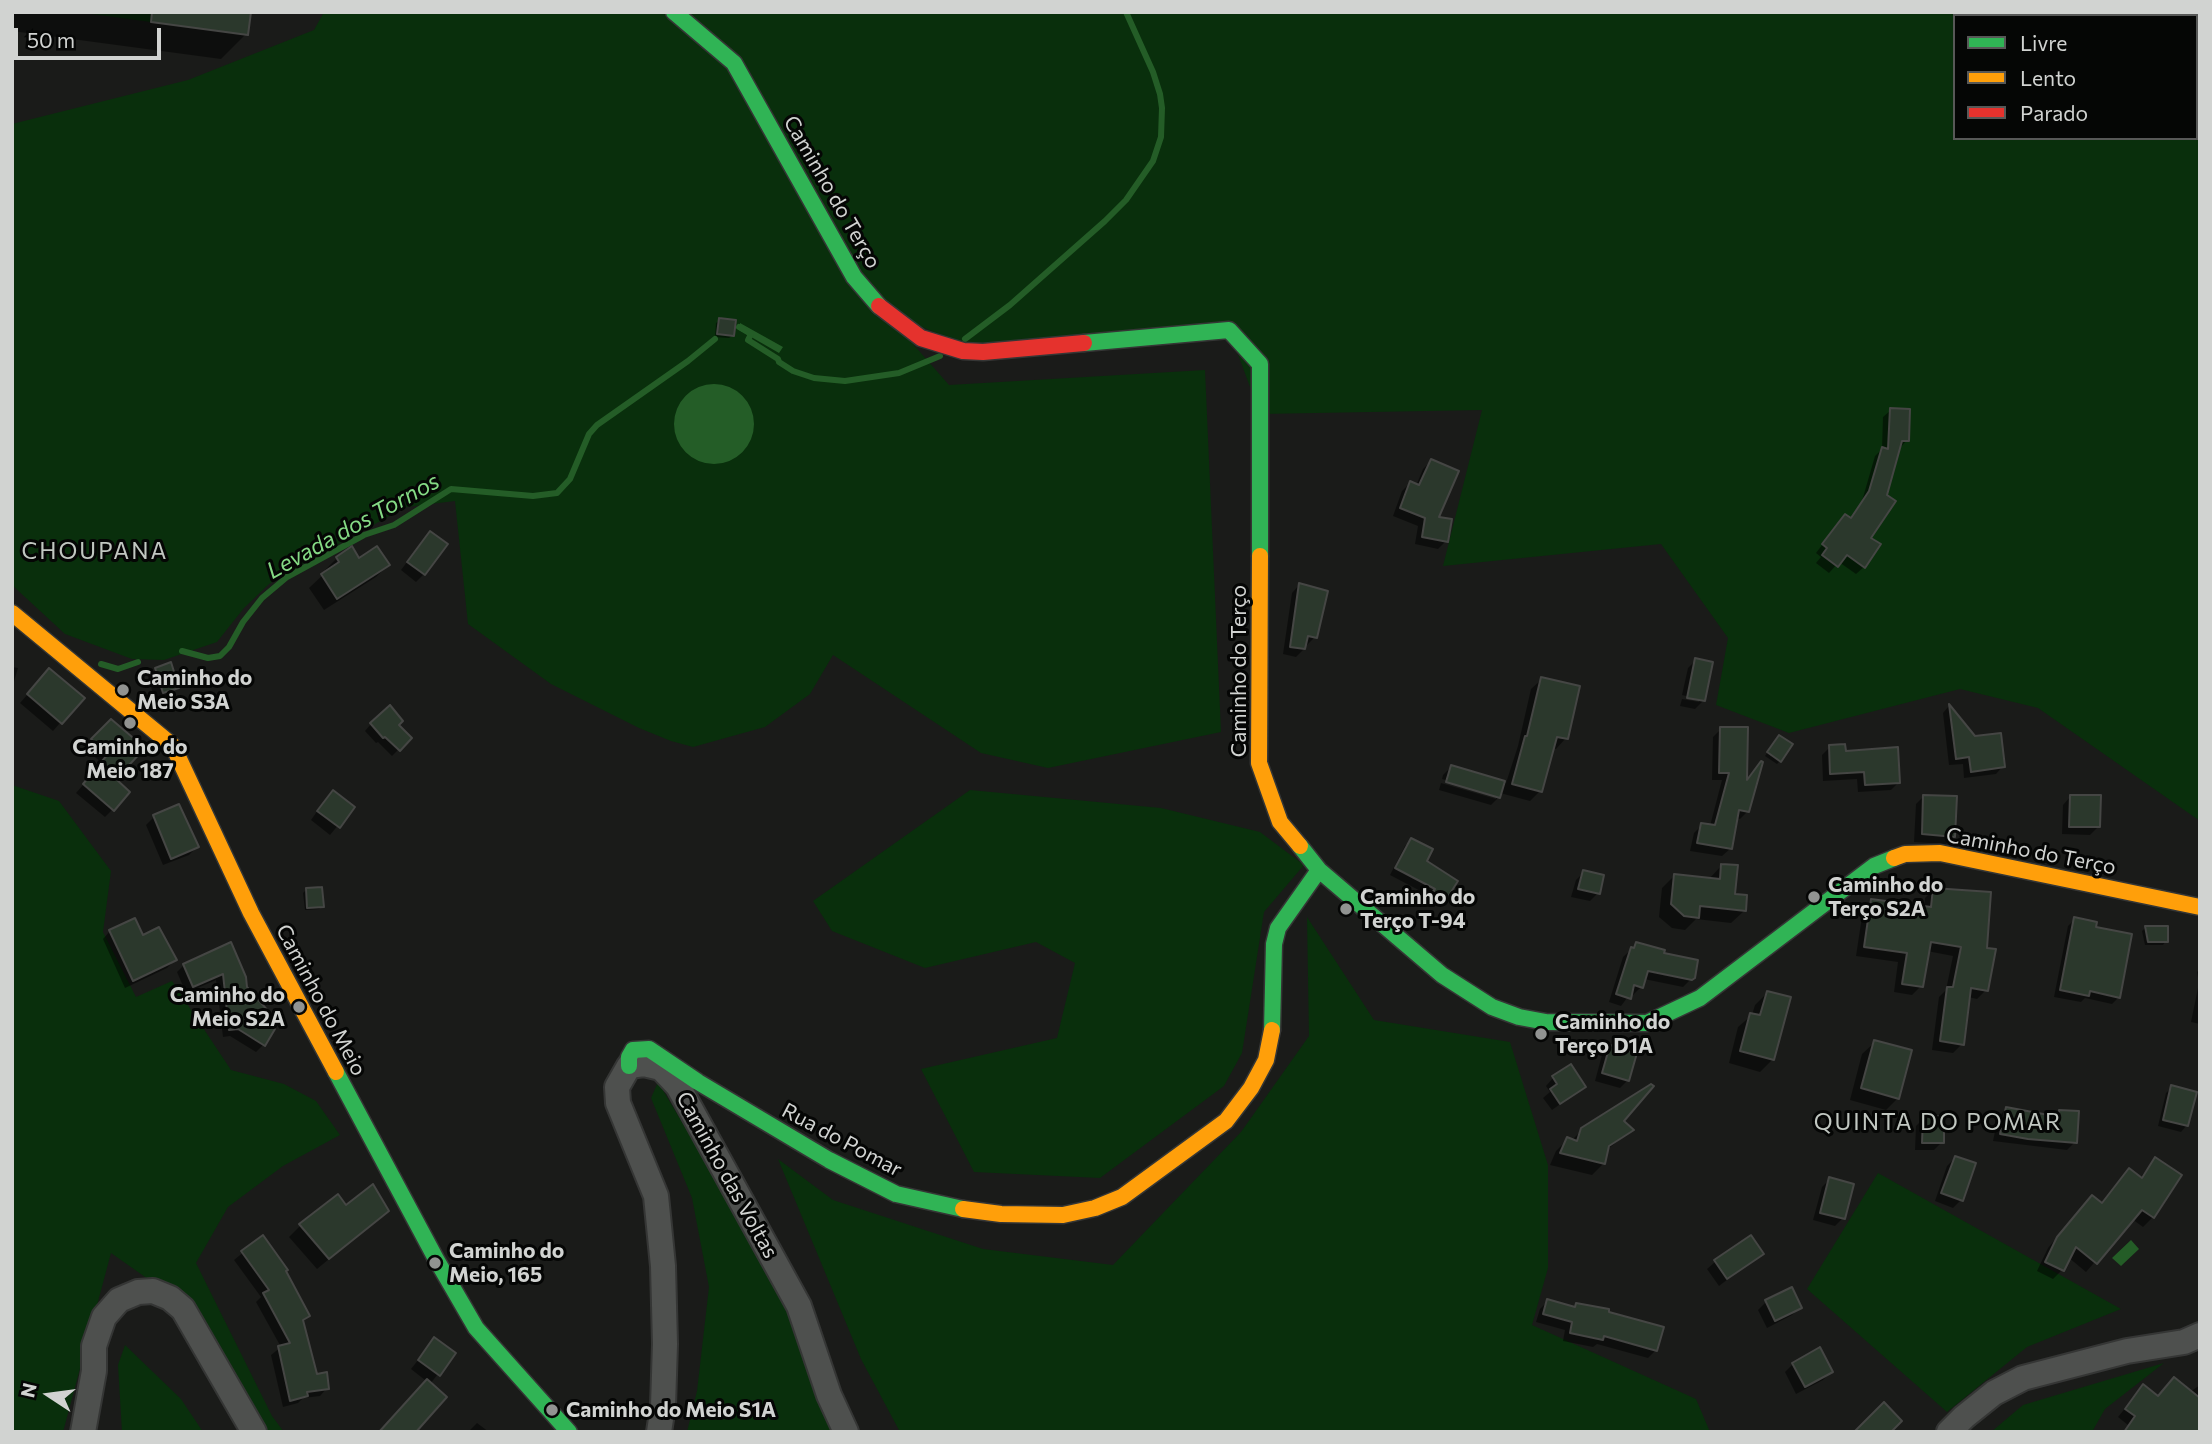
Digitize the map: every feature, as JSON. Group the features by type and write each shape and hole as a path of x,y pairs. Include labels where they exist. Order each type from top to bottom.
{"street":[{"name":"Caminho do Terço","path":"674,12 734,63 854,277 881,308 920,338 963,351 983,352 1229,330 1260,364 1259,763 1280,822 1320,870 1442,975 1492,1007 1519,1017 1546,1022 1647,1023 1700,998 1874,866 1905,854 1940,853 2200,907"},
{"name":"Caminho do Meio","path":"12,613 173,746 251,914 436,1259 476,1328 569,1432"},
{"name":"Rua do Pomar","path":"629,1066 633,1050 649,1049 698,1082 829,1160 896,1194 948,1207 1001,1214 1063,1215 1095,1208 1122,1197 1226,1121 1251,1088 1266,1060 1272,1030 1278,928 1320,870"},
{"name":"Caminho das Voltas","path":"629,1066 653,1065 662,1068 678,1086 799,1306 829,1395 846,1432"},
{"path":"629,1066 617,1087 618,1102 656,1196 663,1266 664,1381 659,1432"},
{"path":"83,1432 94,1371 94,1346 104,1317 119,1300 138,1292 153,1291 170,1298 183,1309 254,1432"},
{"path":"1949,1432 1994,1393 2023,1378 2127,1351 2183,1342 2200,1335"}],"shaded area":[{"path":"76,12 251,12 248,35"},
{"path":"324,12 2167,12 2170,14 1953,14 1953,140 2198,140 2198,36 2200,37 2200,821 2038,708 1960,689 1789,733 1716,705 1728,638 1661,544 1443,566 1482,410 1260,414 1229,330 983,352 885,312 949,385 1205,370 1221,732 1048,768 981,753 833,655 810,694 765,727 693,747 671,741 551,684 468,624 455,501 406,507 306,562 269,584 244,608 217,642 164,660 132,659 65,634 12,585 12,124 188,80 314,30"},
{"path":"740,323 783,347 779,353 739,330"},
{"path":"706,384 722,384 736,390 748,402 754,416 754,432 748,446 736,458 722,464 706,464 692,458 680,446 674,432 674,416 680,402 692,390"},
{"path":"12,785 59,801 111,871 103,932 136,997 172,981 231,1070 284,1084 316,1101 340,1135 283,1166 228,1207 196,1263 272,1416 284,1432 260,1432 165,1291 111,1253 63,1432 12,1432"},
{"path":"970,790 1161,808 1260,832 1304,865 1264,912 1242,1053 1224,1086 1100,1178 974,1172 921,1069 1057,1038 1075,963 1036,942 925,968 832,931 813,901"},
{"path":"1307,917 1374,1020 1510,1042 1548,1165 1548,1268 1532,1325 1696,1399 1710,1432 900,1432 861,1359 778,1159 833,1200 983,1249 1113,1265 1241,1132 1309,1036"},
{"path":"658,1082 793,1308 833,1432 687,1432 697,1391 709,1287 692,1198 651,1098"},
{"path":"1878,1173 2121,1309 2027,1347 1947,1412 1807,1289"},
{"path":"2131,1240 2139,1249 2121,1266 2112,1258"},
{"path":"125,1345 181,1399 203,1432 122,1432 118,1365"},
{"path":"2164,1363 2105,1409 2092,1432 1991,1432 2023,1405"}],"building":[{"path":"152,12 251,12 248,35 151,22"},
{"path":"719,318 736,320 734,336 717,334"},
{"path":"1890,408 1910,409 1909,441 1902,441 1887,495 1896,501 1871,538 1881,544 1865,568 1847,555 1838,567 1822,555 1827,548 1822,544 1845,514 1851,518 1869,491 1882,447 1888,449"},
{"path":"1431,459 1459,471 1439,517 1452,519 1448,542 1422,537 1425,518 1400,508 1410,481 1419,485"},
{"path":"430,531 448,544 425,575 407,562"},
{"path":"352,546 359,558 377,546 390,565 337,599 321,574 339,562 336,557"},
{"path":"1299,583 1328,591 1317,638 1308,636 1305,649 1290,647"},
{"path":"1695,658 1713,662 1705,701 1687,698"},
{"path":"171,662 179,688 163,693 155,668"},
{"path":"49,668 85,698 62,724 27,694"},
{"path":"1541,677 1580,686 1568,739 1557,737 1542,792 1512,784"},
{"path":"1949,704 1975,736 2001,733 2005,767 1971,772 1969,757 1956,759"},
{"path":"390,705 403,721 399,725 412,738 400,751 370,723"},
{"path":"111,719 145,748 116,779 130,792 114,811 83,784 108,754 91,739"},
{"path":"1720,727 1748,727 1747,780 1761,761 1763,762 1749,812 1739,810 1732,849 1697,843 1701,823 1715,825 1729,773 1719,773"},
{"path":"1779,735 1793,744 1781,762 1767,752"},
{"path":"1845,744 1846,751 1898,747 1900,783 1865,785 1864,772 1830,774 1829,745"},
{"path":"1451,765 1505,781 1500,798 1446,782"},
{"path":"333,790 355,807 340,828 317,811"},
{"path":"1923,795 1957,796 1955,837 1922,834"},
{"path":"2070,795 2101,795 2100,827 2069,827"},
{"path":"179,804 199,847 171,859 153,815"},
{"path":"1411,838 1433,849 1427,861 1458,881 1446,900 1433,891 1435,889 1395,868"},
{"path":"1721,864 1738,865 1735,894 1747,895 1746,911 1700,906 1699,918 1684,916 1671,904 1674,874 1720,879"},
{"path":"1583,870 1604,875 1600,894 1578,889"},
{"path":"322,887 324,907 307,908 306,888"},
{"path":"1933,888 1991,892 1987,948 1996,949 1988,991 1971,988 1964,1045 1940,1041 1947,987 1953,987 1961,947 1931,942 1923,987 1902,984 1907,953 1864,947 1871,899 1931,907"},
{"path":"2074,917 2097,922 2096,927 2132,934 2120,998 2090,991 2089,996 2060,990"},
{"path":"135,918 143,935 159,927 177,960 133,981 109,930"},
{"path":"2145,926 2168,926 2168,942 2148,942"},
{"path":"231,942 246,977 247,987 269,1012 261,1020 275,1029 265,1046 238,1029 229,1030 223,974 193,987 183,964"},
{"path":"1636,942 1665,950 1664,953 1698,960 1695,978 1692,980 1648,971 1643,988 1634,985 1631,999 1616,994 1631,947 1634,948"},
{"path":"1767,991 1791,997 1774,1060 1740,1051 1750,1013 1760,1015"},
{"path":"1874,1040 1912,1050 1899,1099 1861,1088"},
{"path":"1610,1045 1637,1053 1629,1081 1602,1073"},
{"path":"1571,1064 1586,1087 1560,1104 1550,1089 1557,1084 1552,1076"},
{"path":"1651,1084 1654,1086 1624,1121 1634,1130 1609,1146 1605,1164 1560,1153 1567,1137 1577,1141 1581,1128"},
{"path":"2171,1085 2197,1092 2188,1126 2163,1120"},
{"path":"2006,1107 2059,1117 2059,1110 2079,1111 2077,1143 2000,1134"},
{"path":"1923,1116 1944,1116 1944,1143 1922,1143"},
{"path":"1955,1156 1976,1163 1963,1201 1941,1193"},
{"path":"2155,1157 2182,1175 2154,1218 2142,1210 2097,1264 2076,1247 2064,1271 2045,1262 2057,1237 2092,1195 2102,1203 2129,1168 2142,1178"},
{"path":"1829,1177 1854,1184 1845,1219 1820,1213"},
{"path":"373,1184 389,1211 329,1259 299,1224 338,1194 346,1205"},
{"path":"263,1235 288,1270 286,1271 310,1316 303,1320 317,1374 327,1372 329,1389 307,1392 308,1396 290,1401 278,1346 290,1343 263,1293 269,1290 241,1251"},
{"path":"1751,1235 1764,1254 1727,1279 1714,1260"},
{"path":"1792,1287 1802,1308 1775,1321 1765,1300"},
{"path":"1547,1299 1575,1307 1576,1303 1609,1309 1609,1312 1664,1327 1657,1351 1604,1336 1603,1340 1570,1333 1572,1322 1543,1314"},
{"path":"434,1337 456,1353 440,1376 418,1360"},
{"path":"1820,1347 1833,1372 1805,1387 1792,1363"},
{"path":"2174,1377 2200,1398 2200,1432 2124,1432 2135,1416 2125,1409 2143,1384 2158,1396"},
{"path":"427,1379 447,1397 416,1432 379,1432"},
{"path":"1884,1402 1902,1421 1891,1432 1854,1432"}],"waterway":[{"name":"Levada dos Tornos","path":"965,339 1010,305 1105,221 1126,200 1153,161 1161,137 1160,94 1126,12"},
{"name":"Levada dos Tornos","path":"739,327 751,334 748,340 779,362 793,371 814,378 845,381 899,373 940,356"},
{"name":"Levada dos Tornos","path":"182,651 208,658 220,656 262,598 287,577 364,535 394,525 451,489 533,496 557,493 570,479 589,434 597,425 715,339"},
{"name":"Levada dos Tornos","path":"101,664 118,669 138,662"}],"traffic: fast":[{"path":"674,12 734,63 854,277 879,306"},
{"path":"1084,343 1229,330 1260,364 1260,556"},
{"path":"1300,846 1319,870 1442,975 1492,1007 1519,1017 1546,1022 1647,1023 1700,998 1874,866 1894,858"},
{"path":"1272,1030 1274,944 1278,928 1319,870"},
{"path":"629,1066 629,1057 633,1050 649,1049 698,1082 829,1160 896,1194 963,1209"},
{"path":"336,1072 476,1328 569,1432"}],"traffic: slow":[{"path":"1260,556 1259,763 1280,822 1300,846"},
{"path":"12,613 173,746 251,913 336,1072"},
{"path":"1894,858 1905,854 1940,853 2200,907"},
{"path":"963,1209 1001,1214 1063,1215 1095,1208 1122,1197 1226,1121 1251,1088 1266,1060 1272,1030"}],"traffic: jam":[{"path":"879,306 921,338 963,351 983,352 1084,343"}],"place":[{"name":"Caminho do Meio S3A","path":"123,690"},
{"name":"Caminho do Meio 187","path":"130,723"},
{"name":"Caminho do Terço S2A","path":"1814,897"},
{"name":"Caminho do Terço T-94","path":"1346,909"},
{"name":"Caminho do Meio S2A","path":"299,1007"},
{"name":"Caminho do Terço D1A","path":"1541,1034"},
{"name":"Caminho do Meio, 165","path":"435,1263"},
{"name":"Caminho do Meio S1A","path":"552,1410"}],"district":[{"name":"CHOUPANA","path":"95,551"},
{"name":"QUINTA DO POMAR","path":"1938,1122"}]}
